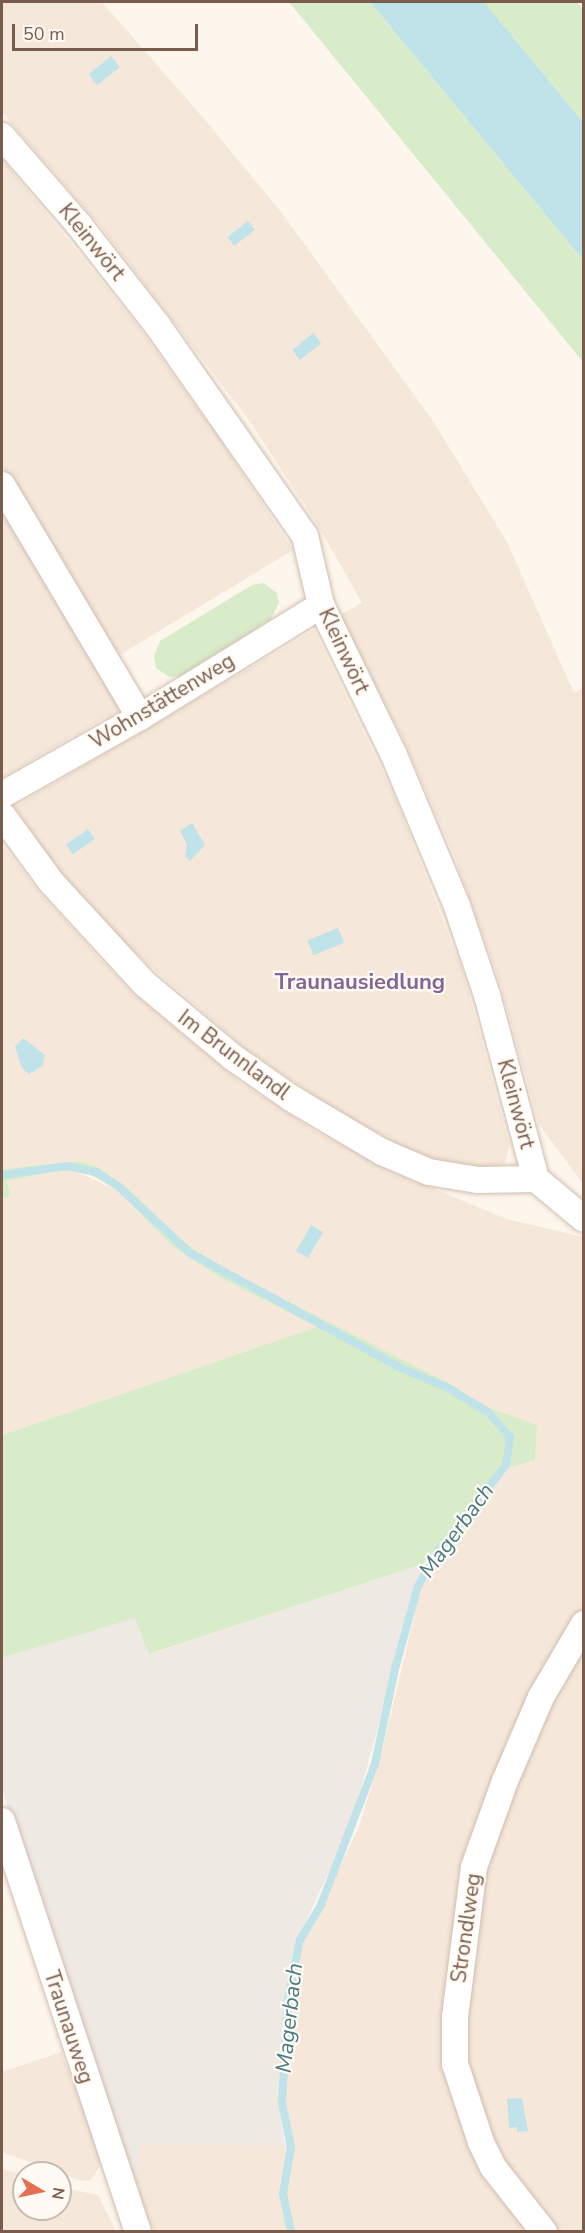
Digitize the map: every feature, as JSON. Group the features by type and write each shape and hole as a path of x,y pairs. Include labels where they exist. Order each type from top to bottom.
{"street":[{"name":"Kleinwört","path":"2,136 80,225 158,326 305,536 321,605 393,753 457,906 487,995 536,1179"},
{"path":"2,485 140,717"},
{"name":"Wohnstättenweg","path":"2,795 140,717 321,605"},
{"name":"Im Brunnlandl","path":"2,815 52,883 145,984 231,1056 291,1098 382,1152 429,1172 478,1180 536,1179"},
{"path":"536,1179 584,1219"},
{"name":"Strondlweg","path":"544,2232 493,2167 481,2142 455,2064 454,2030 474,1867 504,1780 541,1697 584,1624"},
{"name":"Traunauweg","path":"2,1821 138,2232"}],"shaded area":[{"path":"2,2 102,2 206,121 281,212 433,421 507,542 574,693 583,688 583,1184 539,1124 499,980 453,852 403,739 339,615 362,603 316,522 246,416 101,227 2,112"},
{"path":"2,159 138,326 218,436 293,550 113,659 2,467"},
{"path":"2,508 121,709 2,777"},
{"path":"314,630 396,800 464,975 509,1144 506,1162 498,1167 481,1168 438,1161 401,1146 330,1106 245,1048 117,937 68,884 14,807"},
{"path":"2,844 40,893 130,991 244,1085 317,1132 393,1172 507,1219 583,1237 583,1607 559,1646 485,1810 447,2067 536,2231 155,2232 148,2220 132,2174 137,2176 139,2143 294,2143 285,2103 292,2000 304,1941 358,1829 379,1764 421,1588 455,1534 509,1468 535,1460 537,1425 474,1402 457,1387 225,1269 188,1245 126,1187 98,1167 80,1161 2,1169"},
{"path":"56,1171 75,1171 117,1190 172,1246 219,1277 318,1327 2,1435 2,1199 11,1196 7,1181"},
{"path":"423,1564 351,1825 298,1938 284,1999 279,2104 285,2146 139,2143 137,2176 132,2174 2,1790 2,1658 136,1617 150,1654"},
{"path":"583,1638 583,2231 554,2231 502,2168 463,2062 480,1880 548,1701"},
{"path":"61,2052 103,2161 91,2180 82,2181 72,2177 72,2161 27,2161 2,2152 2,2072"},
{"path":"2,2168 12,2172 12,2221 72,2221 72,2190 98,2195 116,2231 2,2231"}],"green space":[{"path":"289,2 370,2 583,260 583,362"},
{"path":"484,2 577,2 583,9 583,122"},
{"path":"263,583 277,593 279,603 271,619 181,676 169,677 156,668 154,656 160,641 252,585"},
{"path":"80,1161 98,1167 126,1187 188,1245 225,1269 457,1387 474,1402 537,1425 535,1460 509,1468 484,1489 423,1564 149,1654 135,1618 2,1658 2,1435 317,1327 219,1277 172,1246 117,1190 93,1176 75,1171 56,1171 7,1181 11,1196 2,1199 2,1169"}],"water":[{"path":"370,2 484,2 583,122 583,260"},
{"path":"111,56 120,67 97,85 88,74"},
{"path":"248,221 255,230 234,246 228,237"},
{"path":"313,333 321,343 300,360 292,350"},
{"path":"192,823 205,845 190,861 185,856 187,845 180,831"},
{"path":"88,829 95,839 73,854 66,844"},
{"path":"338,928 344,943 313,955 307,940"},
{"path":"23,1038 45,1055 42,1066 29,1074 22,1068 15,1047"},
{"path":"311,1225 323,1232 308,1258 296,1251"},
{"path":"522,2098 528,2131 517,2132 517,2127 509,2128 507,2099"}],"waterway":[{"name":"Magerbach","path":"2,1175 67,1166 96,1172 118,1186 190,1253 401,1368 448,1388 488,1412 510,1437 506,1465 438,1551 418,1586 395,1669 375,1764 321,1905 300,1940 288,1999 282,2103 291,2147 283,2194 291,2232"}],"district":[{"name":"Traunausiedlung","path":"360,983"}]}
